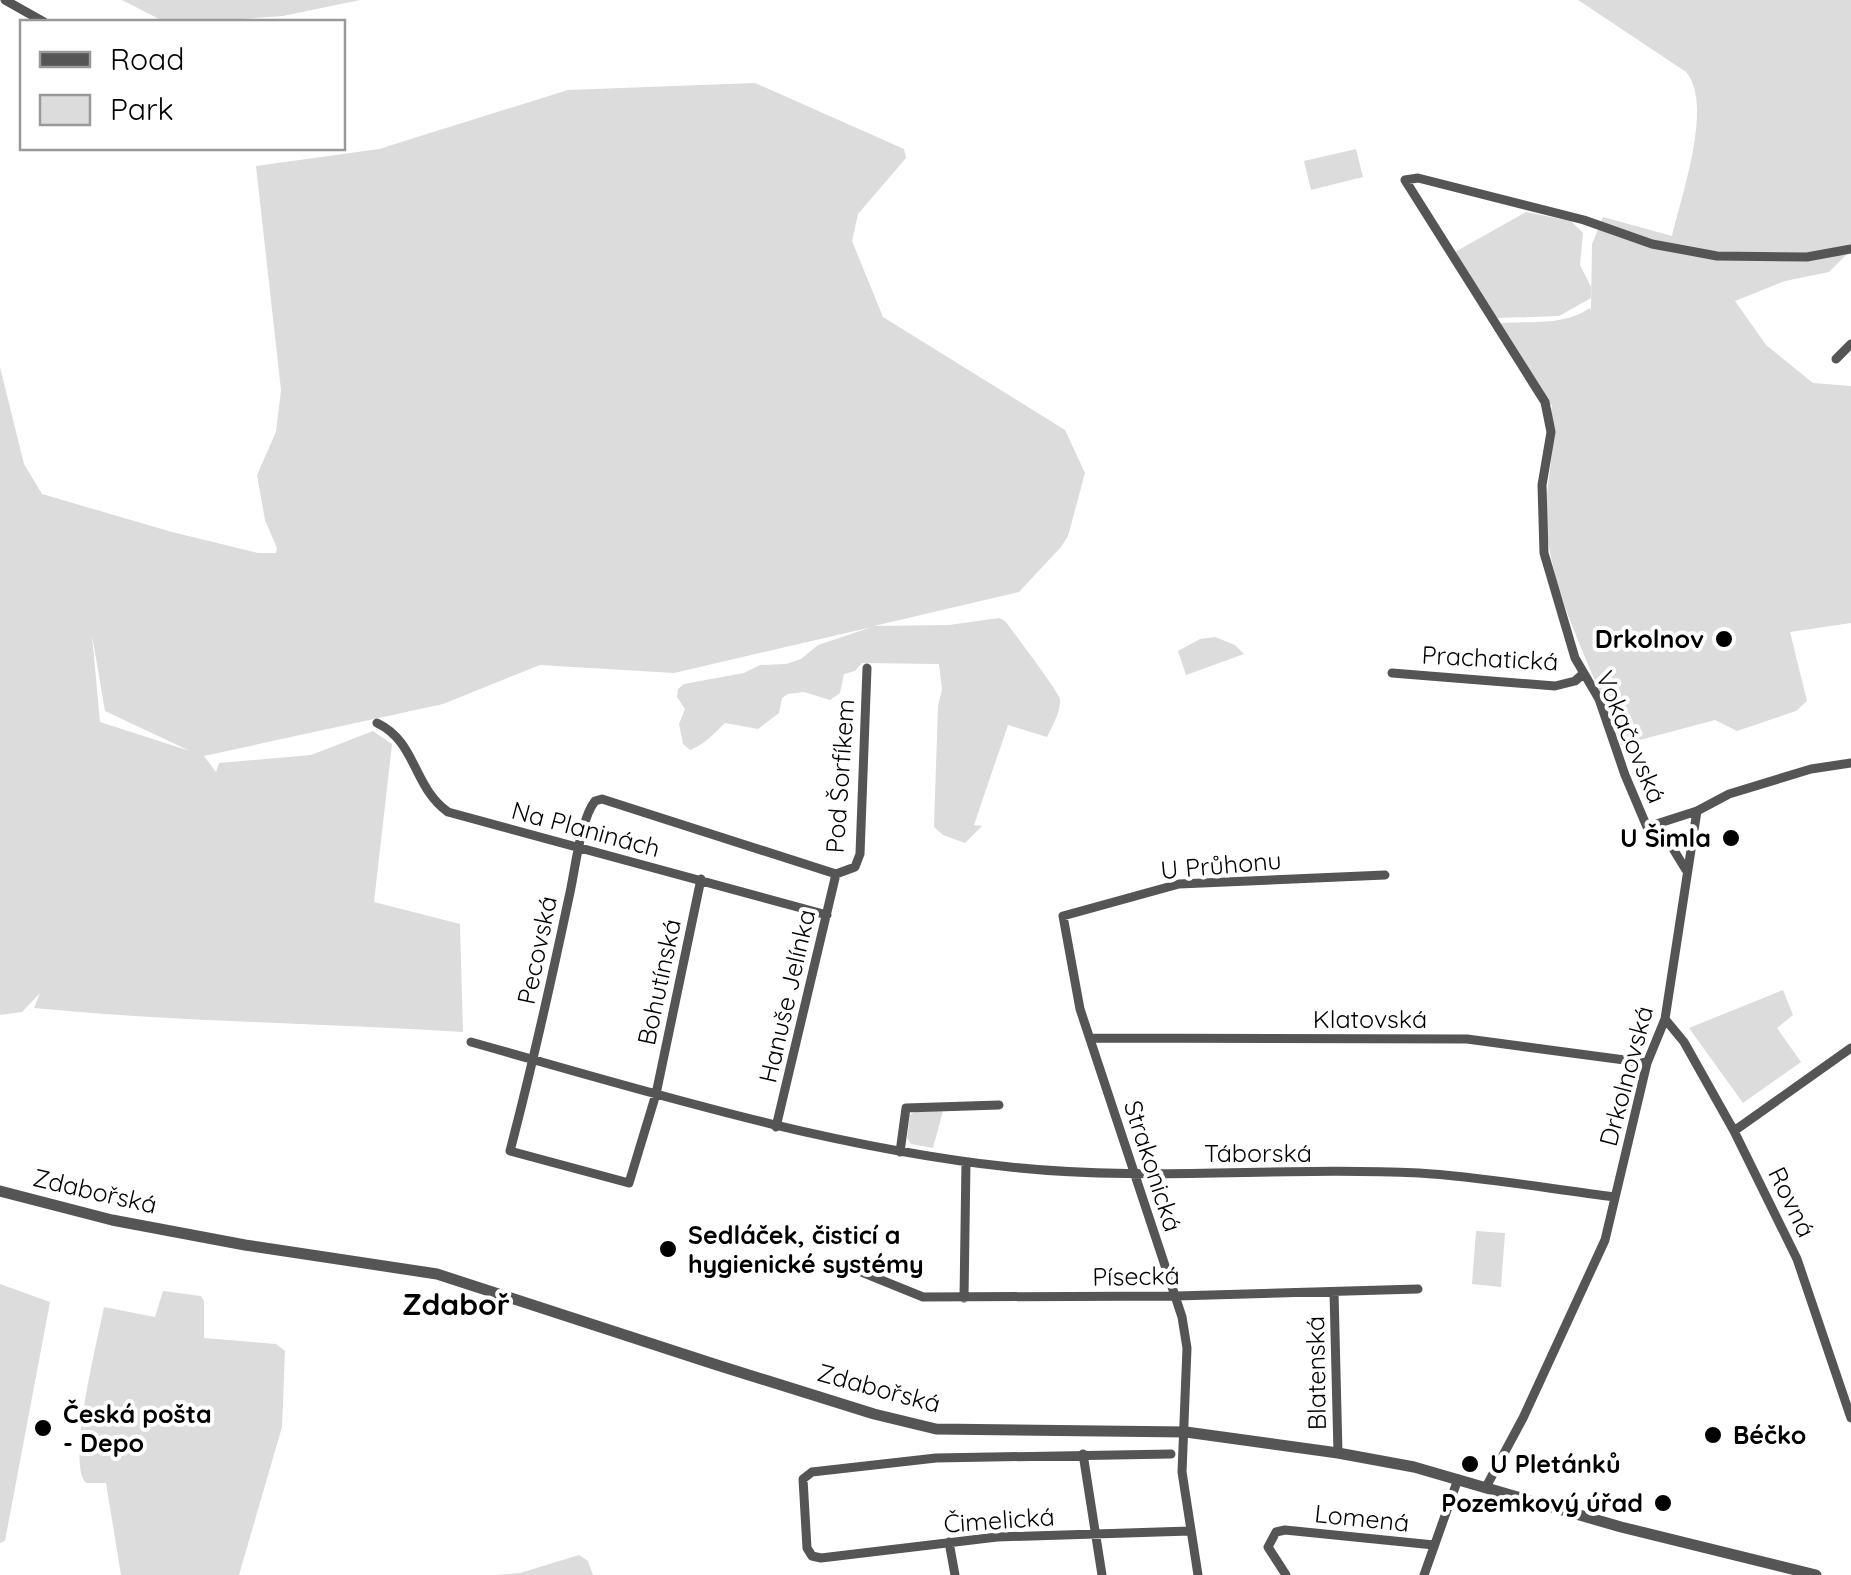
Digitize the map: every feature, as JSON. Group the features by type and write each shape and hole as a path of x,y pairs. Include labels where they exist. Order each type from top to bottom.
{"street":[{"path":"5,0 40,20"},
{"name":"Vokačovská","path":"1686,870 1652,826 1624,775 1599,699 1575,658 1544,553 1542,485 1551,432 1536,383 1405,180 1418,178 1584,220 1652,244 1717,256 1807,258 1851,250"},
{"path":"1836,360 1851,344"},
{"name":"Pod Šorfíkem","path":"836,874 854,866 860,854 867,668"},
{"name":"Prachatická","path":"1392,673 1554,686 1575,681 1583,674"},
{"name":"Na Planinách","path":"377,724 391,730 406,748 423,788 448,812 827,915"},
{"path":"1697,811 1738,792 1812,769 1851,762"},
{"name":"Pecovská","path":"534,1060 580,848 595,801 836,874"},
{"name":"Vokačovská","path":"1652,826 1697,811"},
{"name":"Drkolnovská","path":"1486,1487 1523,1418 1605,1240 1647,1064 1665,1019 1697,811"},
{"name":"Hanuše Jelínka","path":"776,1127 836,874"},
{"name":"U Průhonu","path":"1063,916 1179,884 1385,875"},
{"name":"Bohutínská","path":"656,1094 701,880"},
{"name":"Strakonická","path":"1063,916 1072,980 1176,1296 1187,1348 1182,1472 1198,1575"},
{"name":"Rovná","path":"1665,1019 1684,1042 1734,1131 1796,1258 1851,1418"},
{"name":"Klatovská","path":"1091,1038 1467,1039 1647,1064"},
{"name":"Táborská","path":"471,1042 776,1127 966,1162 1133,1173 1420,1174 1615,1197"},
{"path":"1734,1131 1851,1048"},
{"path":"534,1060 510,1151 527,1156 629,1183 656,1094"},
{"path":"900,1152 906,1108 1000,1105"},
{"path":"964,1298 966,1162"},
{"name":"Zdabořská","path":"0,1191 112,1220 436,1274 769,1381 936,1429 1186,1432 1338,1454 1458,1479 1621,1527 1816,1575"},
{"name":"Písecká","path":"860,1271 923,1296 964,1298 1418,1289"},
{"name":"Blatenská","path":"1334,1292 1338,1454"},
{"path":"1102,1575 1083,1454 1171,1454"},
{"name":"Čimelická","path":"1083,1454 936,1458 812,1472 803,1479 807,1548 812,1556 820,1558 997,1536 1190,1531"},
{"path":"1424,1575 1458,1479"},
{"name":"Lomená","path":"1286,1575 1268,1547 1276,1532 1284,1530 1434,1546"},
{"path":"949,1542 955,1575"}],"green space":[{"path":"122,0 360,0 283,16 161,20"},
{"path":"1578,0 1851,0 1851,250 1829,272 1785,281 1735,301 1766,345 1813,383 1851,386 1851,623 1790,632 1807,701 1796,711 1737,731 1715,720 1621,745 1554,571 1546,512 1552,405 1500,323 1558,320 1590,308 1591,311 1592,244 1603,217 1672,236 1688,175 1697,106 1686,72"},
{"path":"755,83 904,149 906,158 858,214 852,241 883,317 1065,430 1085,473 1068,536 1019,592 874,626 949,625 999,618 1005,621 1060,699 1047,737 1008,725 974,825 982,826 965,843 934,827 938,706 942,689 939,664 862,663 855,671 844,674 840,693 830,700 804,692 788,694 782,698 779,713 758,729 725,723 690,750 683,744 679,724 685,709 677,697 684,684 744,673 760,665 786,664 801,659 818,645 872,627 674,673 540,665 443,704 204,756 216,772 219,763 311,755 373,731 392,744 374,902 460,924 463,1032 34,1008 40,993 22,1012 0,1015 0,367 24,464 42,494 172,532 258,553 276,553 257,475 276,432 281,390 256,166 379,149 568,90","holes":["92,635 105,711 190,751 100,722"]},
{"path":"1356,149 1363,177 1311,190 1304,161"},
{"path":"1526,212 1571,221 1583,233 1580,265 1591,287 1591,298 1559,316 1497,318 1455,252"},
{"path":"1215,637 1235,645 1244,654 1186,675 1178,651 1200,639"},
{"path":"1783,990 1793,1015 1777,1028 1801,1062 1743,1103 1689,1028"},
{"path":"943,1111 933,1148 911,1144 907,1138 910,1115"},
{"path":"1476,1231 1505,1233 1501,1287 1472,1284"},
{"path":"0,1284 50,1302 5,1541 0,1543"},
{"path":"163,1291 201,1296 204,1338 276,1344 285,1351 282,1427 239,1575 121,1575 106,1483 86,1483 81,1471 81,1427 104,1307 155,1317"},
{"path":"579,1555 588,1561 593,1575 497,1575 520,1573"}],"place":[{"name":"Drkolnov","path":"1724,639"},
{"name":"U Šimla","path":"1731,838"},
{"name":"Sedláček, čisticí a hygienické systémy","path":"668,1249"},
{"name":"Česká pošta - Depo","path":"43,1428"},
{"name":"Béčko","path":"1713,1435"},
{"name":"U Pletánků","path":"1470,1464"},
{"name":"Pozemkový úřad","path":"1663,1503"}],"district":[{"name":"Zdaboř","path":"456,1305"}]}
